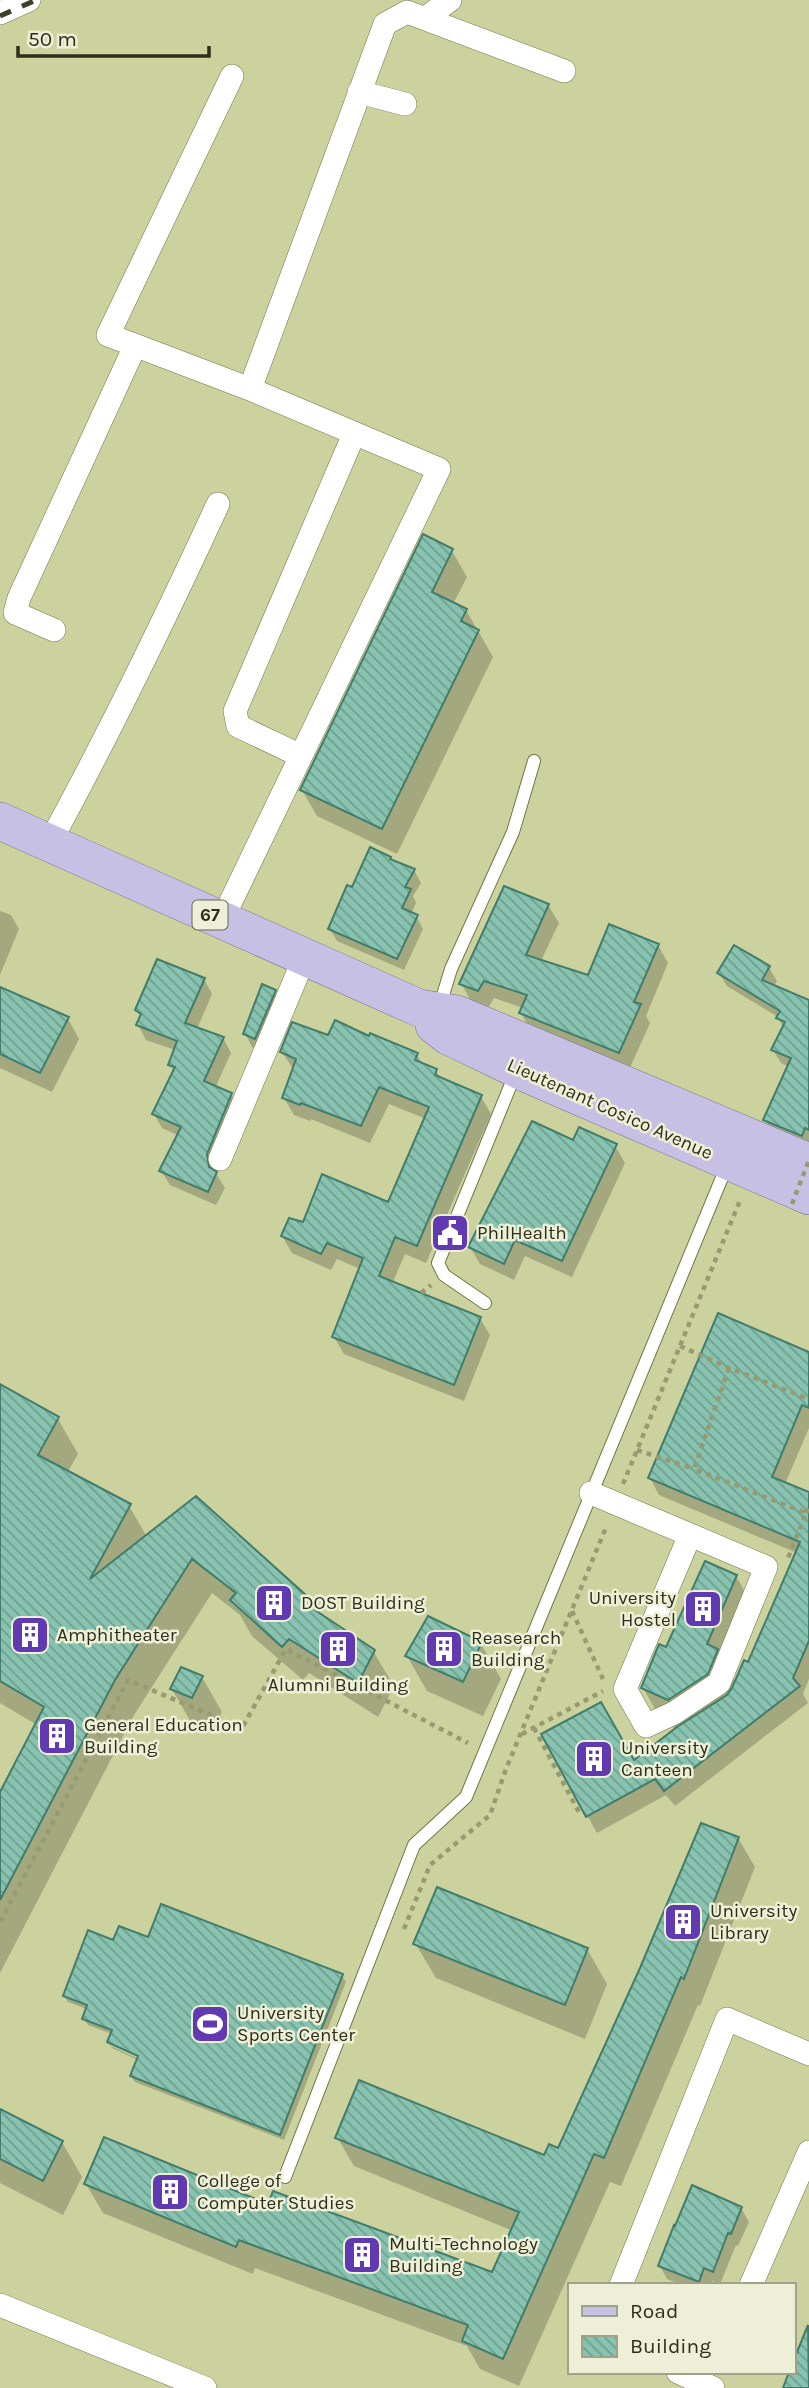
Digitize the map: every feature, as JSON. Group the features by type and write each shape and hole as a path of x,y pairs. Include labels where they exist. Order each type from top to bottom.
{"main road":[{"name":"Lieutenant Cosico Avenue","path":"0,821 430,1014 457,1014 809,1161"},
{"name":"Lieutenant Cosico Avenue","path":"430,1014 448,1036 740,1166 800,1200"}],"street":[{"path":"0,13 29,0"},
{"path":"426,17 450,0"},
{"path":"250,389 385,24 407,12 564,71"},
{"path":"222,920 439,469 250,389 108,335 232,76"},
{"path":"359,93 405,104"},
{"path":"54,630 15,613 19,598 135,346"},
{"path":"301,756 238,726 235,711 354,434"},
{"path":"50,842 135,680 218,505"},
{"path":"220,1159 305,957"},
{"path":"591,1493 766,1567 719,1683 674,1713 646,1726 625,1689 690,1535"},
{"path":"622,2283 727,2019 809,2053"},
{"path":"752,2283 809,2152"},
{"path":"0,2305 205,2388"},
{"path":"683,2374 710,2384"}],"lane":[{"path":"430,1014 513,832 534,761"},
{"path":"485,1303 444,1275 438,1263 517,1068"},
{"path":"285,2177 414,1845 466,1797 591,1493 740,1166"}],"path":[{"path":"800,1200 809,1161"},
{"path":"400,1939 430,1865 490,1815 506,1769 680,1346 740,1166"},
{"path":"680,1346 809,1399"},
{"path":"694,1469 729,1368"},
{"path":"637,1450 694,1469 806,1513"},
{"path":"786,1562 809,1506"},
{"path":"522,1734 607,1689 571,1610"},
{"path":"0,1922 128,1681 242,1728 286,1649 485,1752 506,1769"},
{"path":"534,1728 581,1816"}],"building":[{"path":"423,534 453,549 432,592 467,609 461,621 479,630 382,829 300,790"},
{"path":"370,847 415,869 405,887 411,889 402,908 418,915 397,959 328,929 347,885 352,887"},
{"path":"504,886 549,904 526,955 588,975 609,924 659,944 634,1002 641,1004 619,1053 519,1013 527,995 484,981 478,991 459,984"},
{"path":"734,945 770,966 762,980 809,1000 809,1130 805,1128 802,1136 763,1120 791,1058 771,1050 785,1022 776,1018 780,1011 717,973"},
{"path":"157,959 205,978 185,1023 224,1037 204,1081 232,1093 207,1154 209,1167 217,1172 208,1192 159,1171 181,1127 152,1114 175,1067 168,1065 177,1041 136,1025 141,1014 135,1010"},
{"path":"262,984 276,990 255,1039 243,1034"},
{"path":"0,987 69,1017 40,1073 0,1054"},
{"path":"335,1020 369,1036 370,1033 418,1053 415,1060 437,1069 435,1075 482,1095 417,1246 395,1237 379,1276 481,1317 454,1385 332,1337 363,1258 327,1243 321,1254 281,1236 289,1218 303,1222 322,1174 388,1202 429,1107 379,1087 361,1126 282,1098 296,1059 280,1052 292,1022 328,1035"},
{"path":"532,1121 573,1140 579,1127 617,1144 562,1261 515,1240 504,1264 468,1247"},
{"path":"718,1313 809,1352 809,1408 802,1405 772,1477 809,1492 809,1641 793,1678 800,1686 664,1791 655,1779 586,1817 541,1734 601,1702 634,1760 677,1727 727,1695 744,1660 748,1662 800,1542 648,1478"},
{"path":"0,1384 59,1417 38,1455 131,1504 90,1579 196,1496 318,1606 315,1610 375,1650 358,1683 289,1639 282,1647 230,1600 236,1593 192,1559 115,1680 0,1900 0,1792 44,1707 0,1681"},
{"name":"University Hostel","path":"705,1561 737,1575 707,1644 718,1649 708,1674 668,1700 641,1688 659,1644 666,1647"},
{"name":"Reasearch Building","path":"428,1616 482,1642 463,1682 405,1656"},
{"path":"181,1667 203,1676 192,1698 170,1689"},
{"path":"701,1823 739,1837 684,1979 681,1977 604,2158 594,2154 503,2359 462,2341 468,2325 239,2240 236,2247 84,2184 104,2137 268,2204 273,2191 492,2272 519,2212 335,2138 359,2080 544,2155 549,2144 558,2148 640,1968"},
{"path":"437,1887 588,1948 565,2005 413,1944"},
{"name":"University Sports Center","path":"161,1904 343,1974 280,2135 130,2076 138,2056 107,2042 112,2030 82,2019 87,2005 63,1996 88,1930 113,1940 119,1926 148,1937"},
{"path":"0,2109 63,2141 43,2181 0,2159"},
{"path":"692,2185 742,2207 731,2234 728,2233 713,2272 704,2268 699,2282 658,2266"},
{"path":"808,2325 809,2388 783,2388 788,2374 795,2374 795,2357"}],"railway":[{"path":"0,16 36,0"}],"place":[{"name":"PhilHealth","path":"450,1233"},
{"name":"DOST Building","path":"274,1603"},
{"name":"University Hostel","path":"703,1609"},
{"name":"Amphitheater","path":"30,1635"},
{"name":"Alumni Building","path":"338,1649"},
{"name":"Reasearch Building","path":"444,1649"},
{"name":"General Education Building","path":"57,1736"},
{"name":"University Canteen","path":"594,1759"},
{"name":"University Library","path":"683,1922"},
{"name":"University Sports Center","path":"210,2024"},
{"name":"College of Computer Studies","path":"170,2192"},
{"name":"Multi-Technology Building","path":"362,2255"}]}
